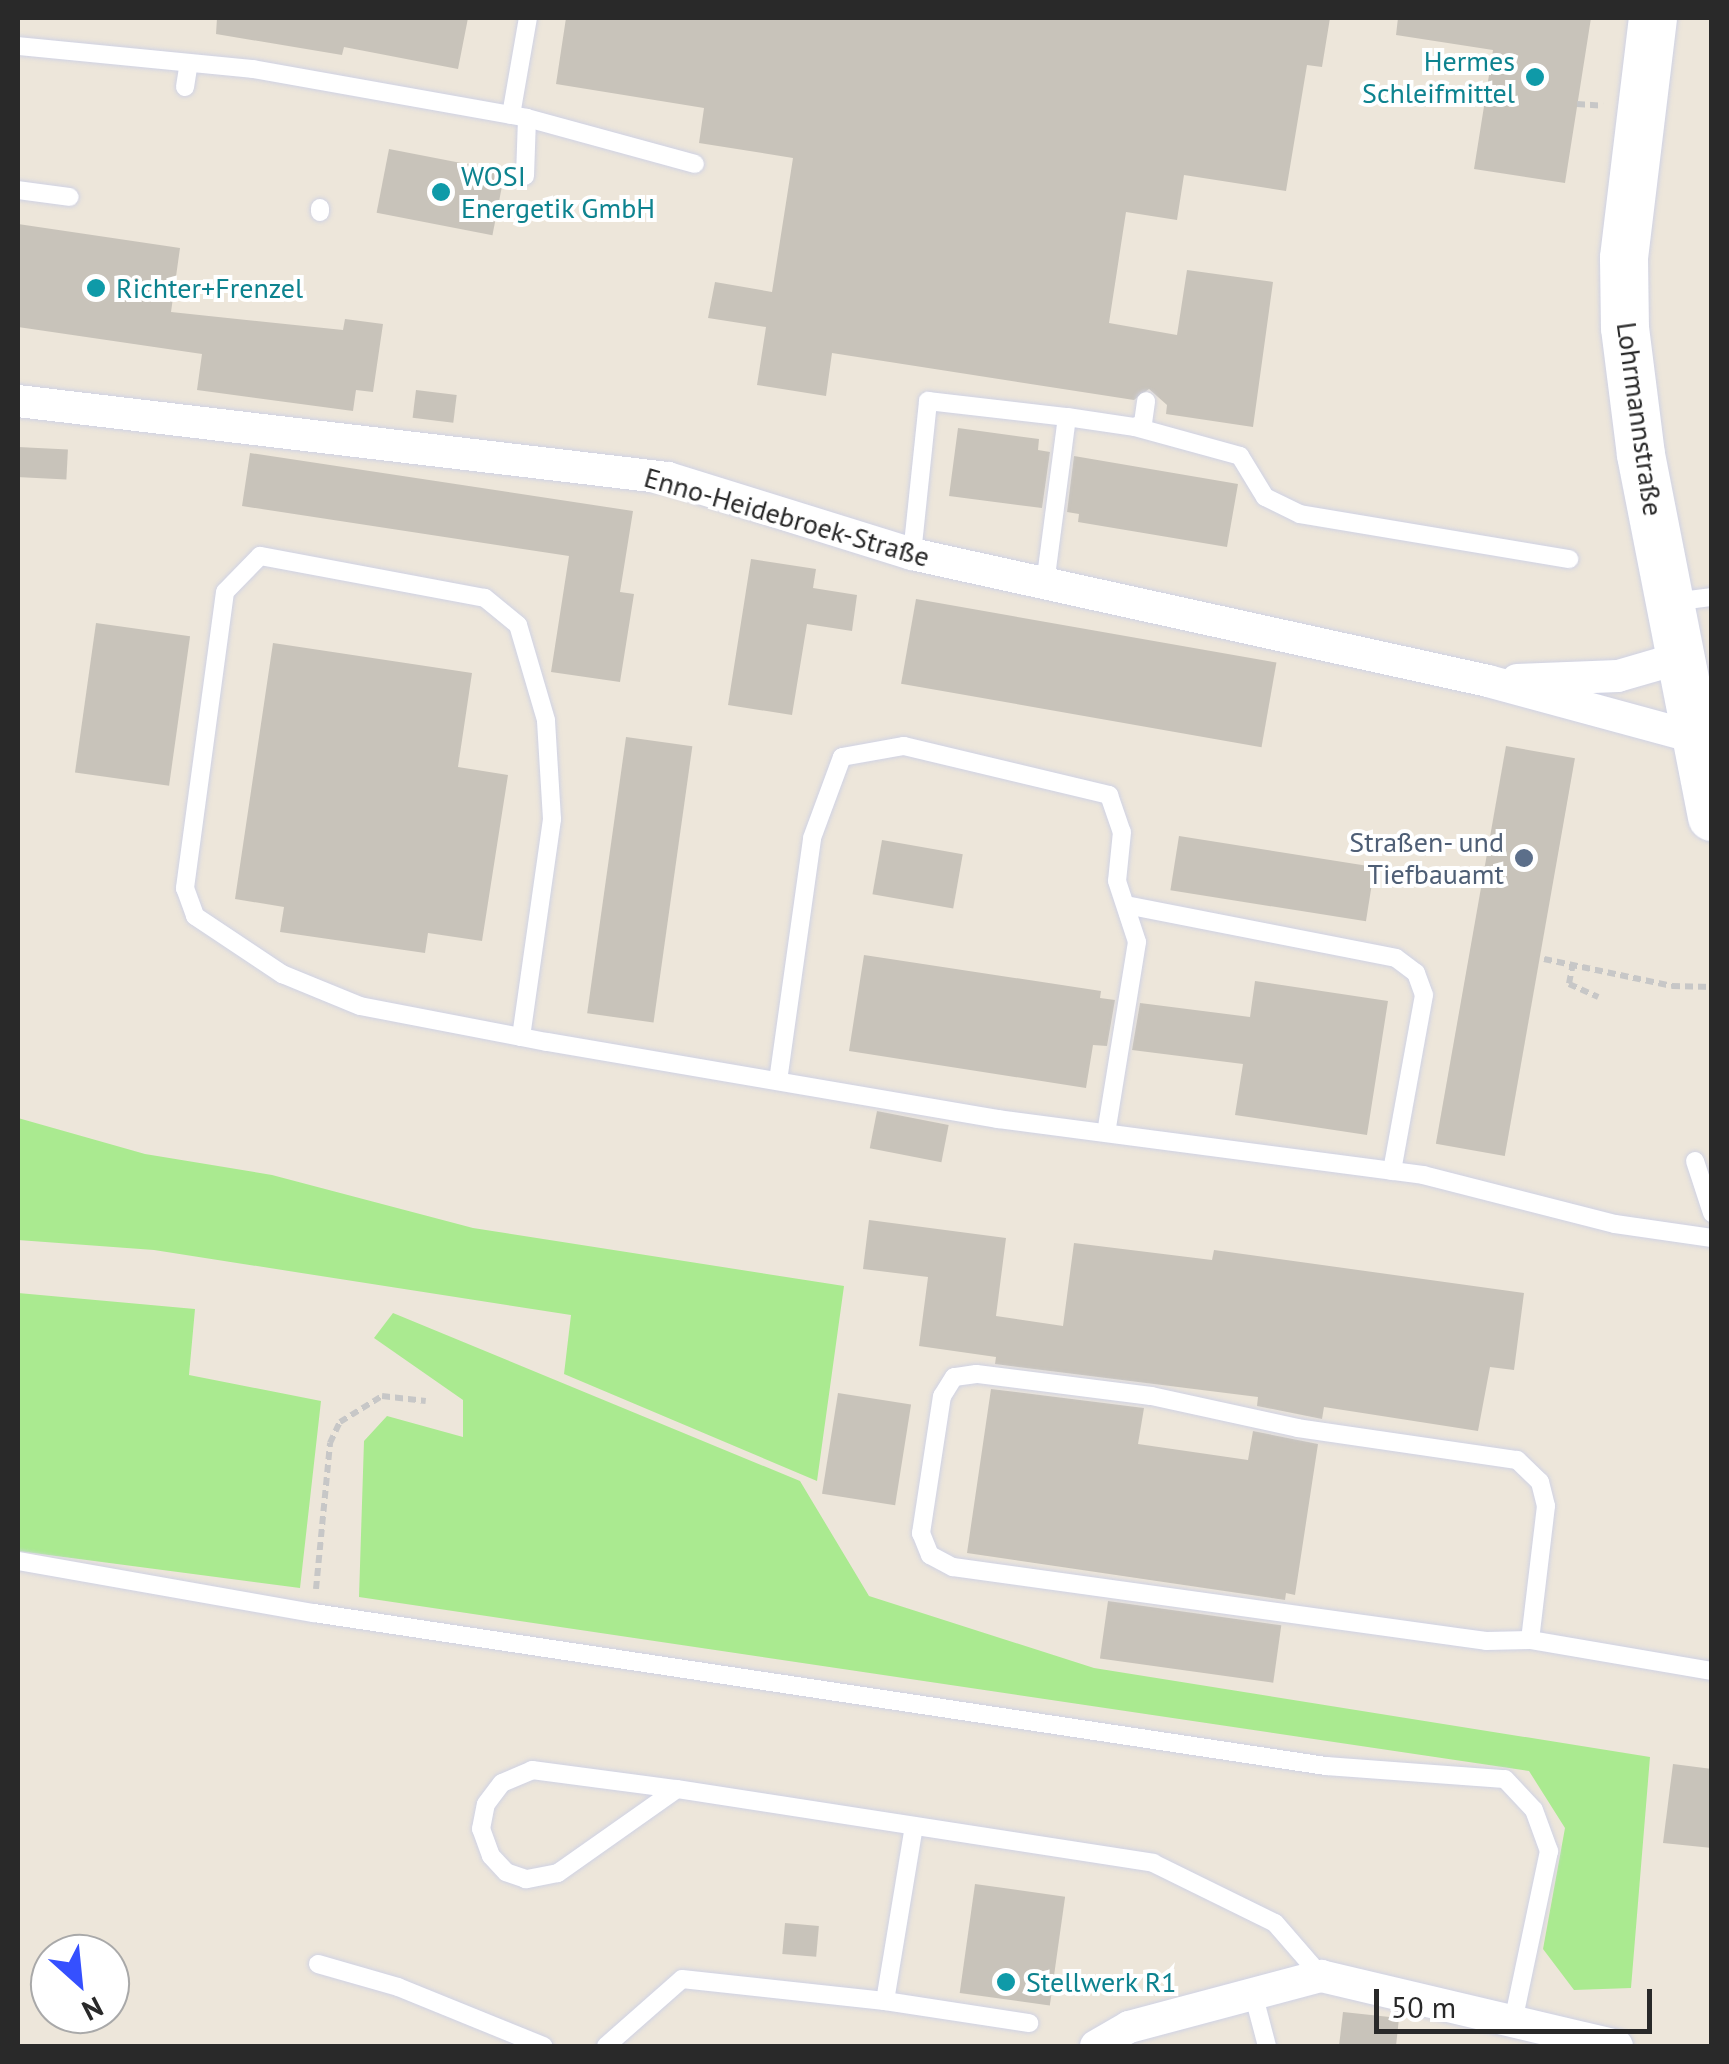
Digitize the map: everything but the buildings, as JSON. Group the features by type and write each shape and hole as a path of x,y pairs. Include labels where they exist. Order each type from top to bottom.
{"street":[{"name":"Lohrmannstraße","path":"1653,18 1624,258 1625,328 1690,600 1680,658 1712,816"},
{"name":"Enno-Heidebroek-Straße","path":"18,401 668,478 912,554 1488,680 1694,737"},
{"name":"Enno-Heidebroek-Straße","path":"1488,680 1618,676 1680,658"},
{"path":"1096,2046 1129,2027 1321,1976 1514,2017 1617,2046"}],"lane":[{"path":"525,176 519,117 528,18"},
{"path":"18,46 189,62 336,91 519,117 695,164"},
{"path":"185,87 189,62"},
{"path":"18,190 70,197"},
{"path":"912,554 928,401 1135,428 1240,456 1265,496 1300,514 1570,560"},
{"path":"1135,428 1143,423 1146,401"},
{"path":"1045,584 1067,417"},
{"path":"521,1037 552,819 546,720 518,625 485,598 260,556 225,592 186,888 195,916 282,974 360,1006 521,1037 1106,1133 1392,1171 1615,1224 1712,1238"},
{"path":"778,1081 812,838 842,757 904,746 1109,795 1122,832 1117,881 1137,942 1106,1133"},
{"path":"1126,906 1396,958 1416,973 1424,994 1392,1171"},
{"path":"1695,1162 1712,1213"},
{"path":"1530,1640 1546,1506 1540,1482 1516,1460 1298,1428 1151,1396 976,1374 954,1377 942,1396 922,1533 930,1555 953,1567 1486,1641 1530,1640 1712,1671"},
{"path":"18,1561 314,1612 1326,1766 1505,1780 1534,1810 1549,1851 1514,2017"},
{"path":"678,1789 558,1873 526,1879 506,1872 491,1856 481,1829 486,1804 502,1783 532,1770 678,1789 1153,1863 1275,1923 1321,1976"},
{"path":"885,2001 914,1826"},
{"path":"318,1964 398,1987 543,2046"},
{"path":"606,2046 682,1979 885,2001 1029,2023"},
{"path":"1254,1994 1267,2046"}],"path":[{"path":"1577,104 1594,105"},
{"path":"1544,959 1672,986 1712,987"},
{"path":"1573,963 1569,984 1598,997"},
{"path":"314,1612 330,1442 340,1422 382,1396 426,1401"}],"green space":[{"path":"18,1118 145,1154 272,1175 473,1228 844,1286 817,1481 564,1374 571,1315 154,1250 18,1240"},
{"path":"18,1293 195,1309 189,1375 321,1401 300,1588 18,1551"},
{"path":"393,1313 800,1481 869,1596 1094,1668 1650,1757 1631,1988 1574,1990 1543,1949 1565,1828 1529,1771 359,1597 364,1441 387,1416 463,1437 463,1400 374,1338"}],"place":[{"name":"Hermes Schleifmittel","path":"1535,77"},
{"name":"WOSI Energetik GmbH","path":"441,192"},
{"name":"Richter+Frenzel","path":"96,288"},
{"name":"Straßen- und Tiefbauamt","path":"1524,858"},
{"name":"Stellwerk R1","path":"1006,1982"}]}
